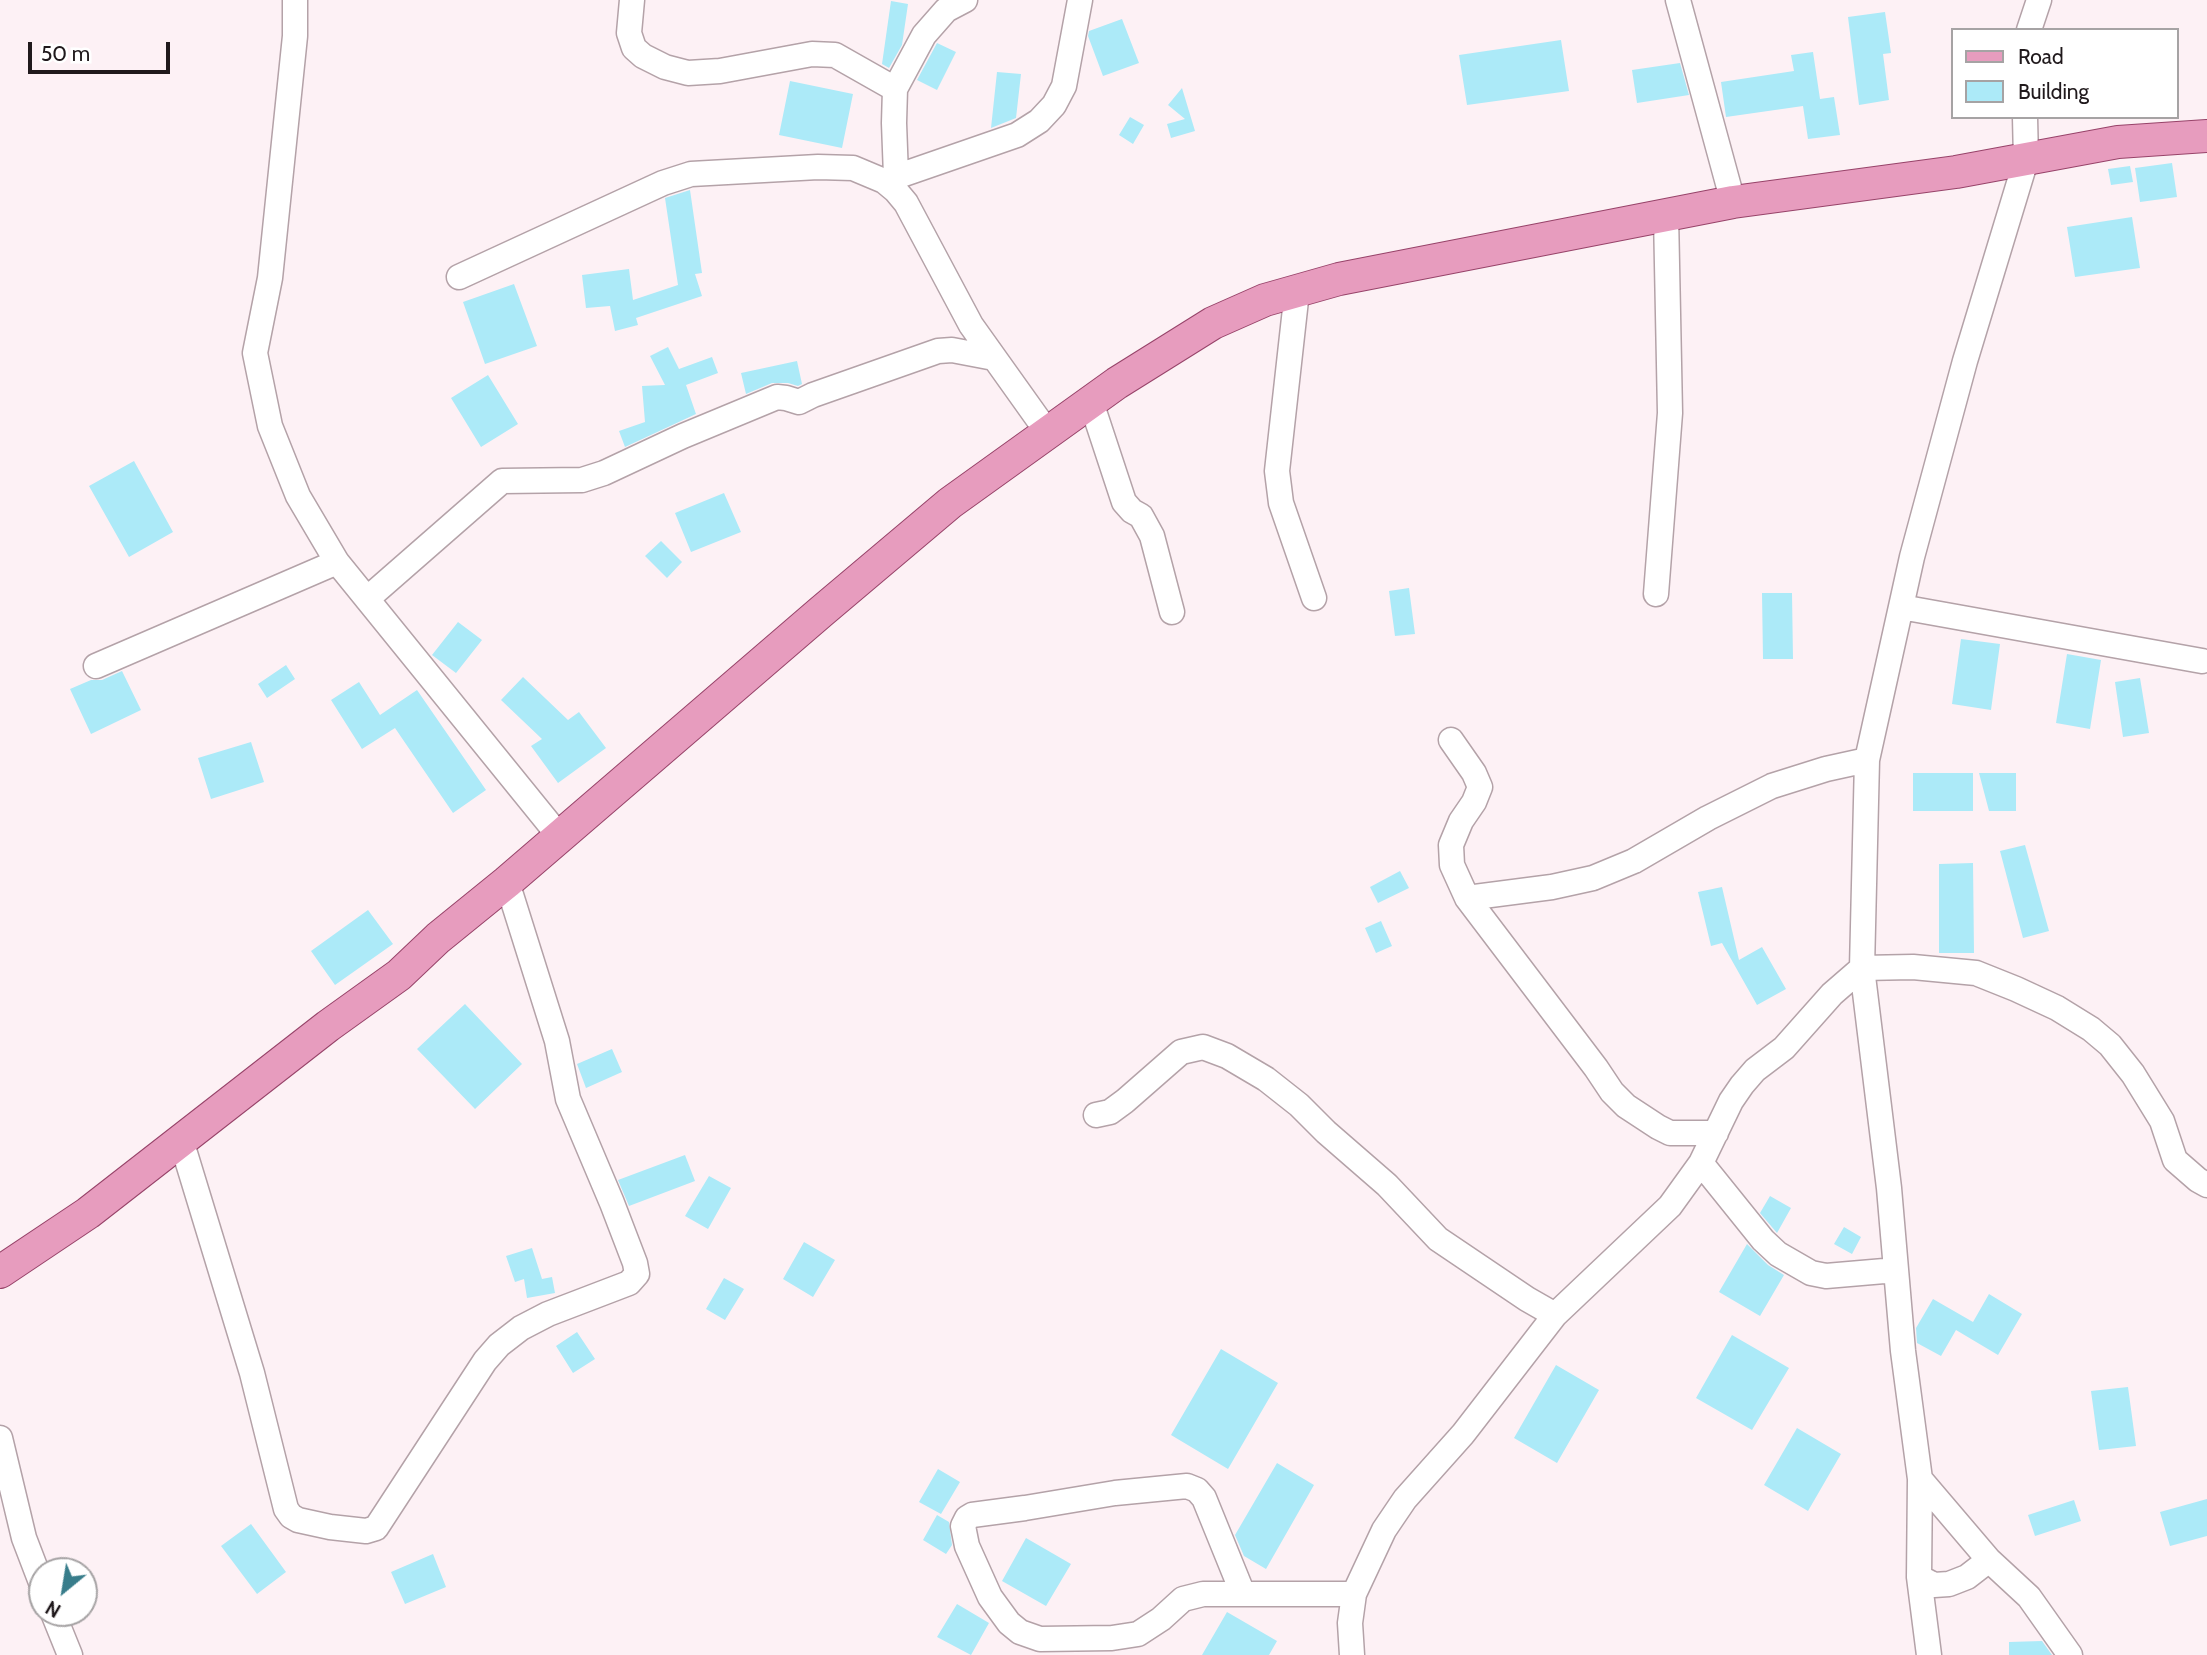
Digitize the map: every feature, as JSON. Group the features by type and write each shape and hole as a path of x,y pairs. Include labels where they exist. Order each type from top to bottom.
{"main road":[{"path":"0,1272 88,1213 328,1026 399,975 438,938 561,837 950,503 1091,402 1213,323 1265,300 1339,279 1733,202 1943,174 2119,142 2207,136"}],"street":[{"path":"296,0 295,36 270,278 255,353 270,426 298,495 337,562 561,837"},
{"path":"632,0 629,33 634,48 643,56 665,67 688,73 720,71 812,54 835,55 895,89"},
{"path":"965,0 946,10 924,36 895,89 890,178 971,325 1048,433"},
{"path":"459,277 663,183 691,174 818,167 853,168 890,178 1017,135 1039,121 1054,104 1064,86 1080,0"},
{"path":"1678,0 1733,202"},
{"path":"2030,28 2039,0"},
{"path":"1929,1655 1919,1577 1920,1479 1903,1351 1889,1188 1862,968 1867,760 1912,557 1965,361 2026,160 2025,119"},
{"path":"1656,594 1670,413 1666,215"},
{"path":"1297,291 1277,471 1281,503 1314,598"},
{"path":"366,599 502,481 582,480 604,473 683,436 777,397 799,402 938,351 952,350 994,358"},
{"path":"1091,402 1124,502 1141,516 1152,536 1172,612"},
{"path":"96,666 337,562"},
{"path":"1901,607 2202,661"},
{"path":"1451,740 1474,772 1480,787 1451,845 1452,865 1467,898 1612,1092 1626,1106 1670,1133 1716,1133"},
{"path":"1467,898 1552,887 1593,878 1634,861 1708,818 1772,786 1826,769 1867,760"},
{"path":"181,1140 252,1373 286,1509 290,1516 298,1520 366,1531 376,1528 485,1361 499,1345 521,1328 548,1314 629,1283 637,1274 612,1203 568,1099 558,1041 507,882"},
{"path":"1352,1655 1350,1623 1354,1594 1384,1530 1405,1499 1463,1434 1555,1315 1670,1206 1702,1163 1731,1101 1742,1085 1755,1070 1784,1048 1832,994 1862,968 1913,967 1976,973 2016,989 2091,1029 2110,1045 2139,1082 2162,1121 2175,1160 2207,1185"},
{"path":"1096,1115 1110,1112 1125,1101 1181,1052 1203,1047 1227,1056 1266,1079 1299,1105 1387,1185 1438,1239 1555,1315"},
{"path":"1702,1163 1763,1240 1779,1254 1811,1273 1826,1276 1896,1270"},
{"path":"0,1438 24,1538 31,1557"},
{"path":"1920,1479 1989,1560 2029,1597 2070,1655"},
{"path":"1243,1594 1204,1498 1197,1490 1187,1486 1115,1493 972,1515 963,1526 967,1546 990,1597 1009,1623 1020,1632 1040,1640 1112,1638 1138,1634 1161,1619 1183,1599 1203,1594 1243,1594 1354,1594"},
{"path":"1919,1577 1934,1585 1949,1584 1967,1577 1989,1560"},
{"path":"59,1627 70,1655"}],"building":[{"path":"891,1 908,4 902,45 889,68 882,64"},
{"path":"1885,12 1891,53 1883,54 1889,100 1859,105 1848,17"},
{"path":"1122,19 1139,63 1103,76 1088,36 1089,31"},
{"path":"1561,40 1569,91 1467,105 1459,55"},
{"path":"937,43 956,52 937,90 917,80"},
{"path":"1813,52 1820,99 1834,97 1840,135 1808,139 1803,106 1726,117 1721,82 1794,71 1791,55"},
{"path":"1680,63 1689,95 1637,103 1632,70"},
{"path":"997,72 1021,74 1016,118 991,128"},
{"path":"790,81 853,94 842,148 779,135"},
{"path":"1182,88 1195,131 1171,138 1167,124 1185,119 1168,105"},
{"path":"1130,117 1144,125 1133,144 1119,135"},
{"path":"2172,163 2177,197 2140,202 2135,168"},
{"path":"2130,166 2133,182 2111,185 2108,169"},
{"path":"690,190 702,273 695,274 702,296 636,318 638,325 615,331 610,306 586,308 582,275 629,269 633,300 678,285 665,198"},
{"path":"2132,217 2140,268 2075,277 2067,227"},
{"path":"514,284 537,346 485,364 463,302"},
{"path":"668,347 679,369 712,357 718,373 686,385 696,414 625,447 619,431 645,422 642,386 665,385 650,356"},
{"path":"797,361 802,384 798,386 772,383 746,394 741,373"},
{"path":"488,375 518,424 481,447 451,398"},
{"path":"134,461 173,532 129,557 89,486"},
{"path":"724,493 741,532 691,552 675,513"},
{"path":"661,541 682,562 667,578 645,556"},
{"path":"1409,588 1415,634 1395,636 1389,591"},
{"path":"1762,593 1792,593 1793,659 1763,659"},
{"path":"458,622 482,640 456,673 432,655"},
{"path":"1961,639 2000,644 1991,710 1952,704"},
{"path":"2067,654 2101,660 2090,729 2056,723"},
{"path":"286,665 295,679 267,698 258,684"},
{"path":"122,671 141,710 91,734 70,689"},
{"path":"523,677 568,720 579,712 606,748 558,783 531,746 542,739 501,700"},
{"path":"2140,678 2149,733 2123,737 2115,682"},
{"path":"359,682 380,715 417,690 486,790 453,813 395,728 362,749 331,700"},
{"path":"251,742 264,782 211,799 198,758"},
{"path":"1913,773 1973,773 1973,811 1913,811"},
{"path":"1979,773 2016,773 2016,811 1989,811"},
{"path":"2025,845 2049,931 2023,938 2000,851"},
{"path":"1973,863 1974,953 1939,953 1939,864"},
{"path":"1400,871 1409,888 1378,903 1370,887"},
{"path":"1722,887 1739,960 1762,947 1786,989 1757,1005 1722,943 1711,946 1698,892"},
{"path":"368,910 393,944 335,985 311,951"},
{"path":"1381,921 1392,946 1376,953 1365,928"},
{"path":"465,1004 522,1064 475,1109 417,1049"},
{"path":"612,1049 622,1072 586,1088 577,1064"},
{"path":"685,1155 695,1181 629,1206 618,1180"},
{"path":"709,1176 731,1188 708,1229 685,1216"},
{"path":"1770,1196 1791,1208 1777,1233 1760,1213"},
{"path":"1844,1227 1861,1237 1852,1254 1834,1244"},
{"path":"804,1242 835,1260 813,1297 783,1279"},
{"path":"1747,1244 1768,1265 1784,1275 1760,1316 1719,1292"},
{"path":"532,1248 542,1279 552,1277 555,1293 527,1298 524,1279 515,1282 506,1256"},
{"path":"724,1278 744,1289 725,1320 706,1309"},
{"path":"1989,1294 2022,1314 1998,1355 1956,1330 1941,1356 1917,1343 1916,1328 1933,1299 1973,1322"},
{"path":"577,1332 595,1359 573,1373 556,1346"},
{"path":"1732,1335 1789,1368 1752,1430 1696,1398"},
{"path":"1221,1349 1278,1383 1228,1469 1171,1435"},
{"path":"1556,1365 1599,1390 1557,1463 1514,1438"},
{"path":"2128,1387 2136,1446 2099,1450 2091,1391"},
{"path":"1797,1428 1841,1454 1808,1511 1764,1485"},
{"path":"1277,1463 1314,1485 1266,1569 1244,1556 1235,1535"},
{"path":"938,1469 960,1482 941,1514 919,1502"},
{"path":"2207,1499 2207,1536 2170,1546 2160,1512"},
{"path":"2074,1500 2081,1521 2035,1536 2028,1515"},
{"path":"937,1515 949,1522 952,1545 946,1554 923,1540"},
{"path":"251,1524 286,1572 257,1594 221,1546"},
{"path":"1026,1538 1071,1564 1046,1606 1002,1581"},
{"path":"433,1554 446,1587 405,1604 391,1572"},
{"path":"957,1604 989,1623 971,1655 937,1637"},
{"path":"1227,1612 1277,1641 1269,1655 1202,1655"},
{"path":"2042,1641 2052,1655 2009,1655 2009,1642"}]}
